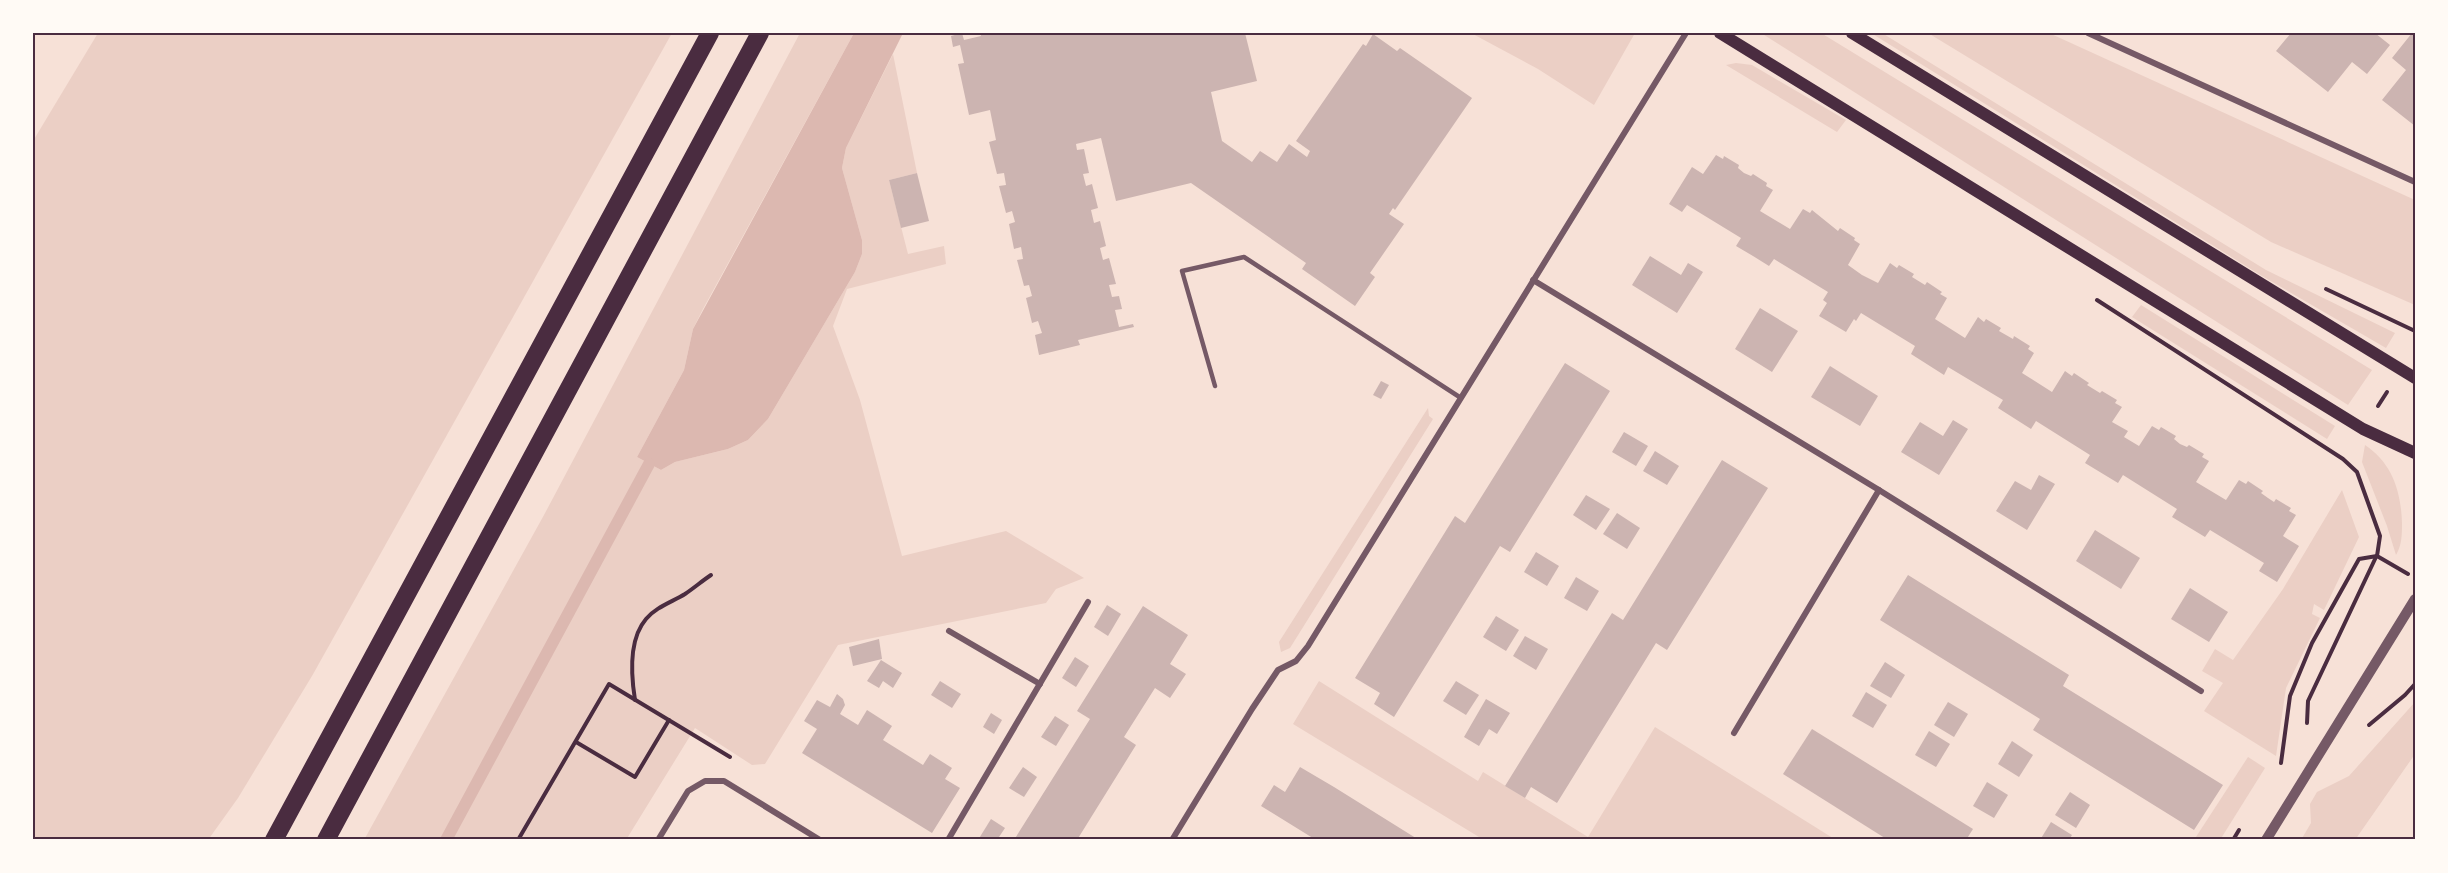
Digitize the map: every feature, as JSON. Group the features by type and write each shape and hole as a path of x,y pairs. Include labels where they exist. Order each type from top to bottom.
{"highway":[{"path":"274,840 710,33"},
{"path":"326,840 760,33"}],"main road":[{"path":"1720,33 2363,429 2415,453"},
{"path":"1852,33 2415,378"}],"street":[{"path":"1172,840 1278,670 1296,661 1308,646 1686,33"},
{"path":"2088,33 2415,182"},
{"path":"1533,280 1879,490 2201,691"},
{"path":"1734,733 1879,490"},
{"path":"2266,840 2415,599"},
{"path":"948,840 1088,602"},
{"path":"949,631 1040,684"},
{"path":"658,840 688,791 705,781 724,781 820,840"}],"lane":[{"path":"1215,386 1182,271 1244,257 1461,398"}],"path":[{"path":"2307,724 2308,701 2377,556 2380,536 2357,472 2343,459"},
{"path":"2276,772 2281,765 2290,696 2312,644 2359,559 2377,556 2415,578"},
{"path":"635,700 631,672 633,655 645,620 711,575"},
{"path":"518,840 609,684 737,761"},
{"path":"576,742 635,777 669,720"},
{"path":"2233,840 2245,822"}],"shaded area":[{"path":"98,33 672,33 312,676 238,798 208,840 33,840 33,141"},
{"path":"800,33 854,33 703,309 693,329 684,370 637,457 661,470 675,462 728,449 748,440 768,419 855,272 862,254 862,240 842,168 846,148 893,54 917,173 889,180 908,254 944,246 946,264 847,289 833,326 860,400 902,556 1006,531 1084,578 1056,589 1046,603 838,645 765,764 752,765 695,728 626,840 364,840 544,515"},
{"path":"854,33 903,33 846,148 842,168 862,240 862,254 855,272 768,419 748,440 728,449 675,462 661,470 637,457 684,370 693,329"},
{"path":"1471,33 1635,33 1594,105 1538,69"},
{"path":"1761,33 1821,33 2372,370 2348,405"},
{"path":"1871,33 1882,33 2266,270 2395,333 2386,348 2262,276"},
{"path":"1928,33 2049,33 2415,200 2415,305 2271,242"},
{"path":"1736,63 1752,65 1846,120 1837,132 1726,65"},
{"path":"2141,305 2335,426 2327,439 2132,317"},
{"path":"1428,408 1429,416 1433,419 1290,648 1281,652 1279,642"},
{"path":"2365,445 2382,460 2397,489 2402,527 2401,543 2396,555 2362,462"},
{"path":"2342,490 2359,537 2324,610 2314,604 2312,614 2320,618 2286,688 2276,756 2204,711 2223,683 2202,671 2215,649 2233,660 2283,589"},
{"path":"1319,681 1478,781 1483,772 1588,837 1655,727 1836,840 1484,840 1293,724"},
{"path":"2415,702 2415,754 2355,840 2301,840 2311,823 2310,804 2317,792 2349,776"},
{"path":"2248,757 2265,768 2220,840 2194,840"}],"building":[{"path":"962,33 964,40 981,36 980,33 1245,33 1257,81 1211,92 1222,141 1252,162 1260,151 1277,162 1289,144 1307,157 1310,151 1296,141 1363,44 1366,46 1373,34 1397,51 1400,48 1472,98 1395,210 1393,208 1389,214 1404,224 1370,273 1375,277 1355,306 1302,269 1306,263 1191,183 1116,201 1101,138 1076,144 1077,150 1084,149 1089,173 1083,174 1086,186 1092,184 1098,208 1091,210 1094,223 1100,221 1106,246 1100,248 1103,260 1109,258 1116,284 1109,285 1112,297 1119,296 1122,309 1115,310 1119,327 1133,324 1134,327 1078,340 1080,345 1039,355 1035,335 1042,333 1038,321 1032,323 1026,298 1032,296 1029,285 1024,286 1017,260 1023,259 1021,247 1014,249 1009,224 1015,222 1012,211 1006,213 999,186 1006,185 1004,173 997,174 989,142 996,140 990,110 969,115 958,64 964,63 960,45 953,47 951,36"},
{"path":"2291,33 2375,33 2390,45 2367,74 2352,62 2328,92 2276,51"},
{"path":"2412,33 2415,33 2415,126 2382,100 2406,70 2392,58"},
{"path":"1716,155 1723,159 1724,156 1739,165 1738,168 1744,173 1751,176 1753,174 1767,183 1766,186 1773,190 1760,211 1790,229 1803,209 1810,213 1812,210 1838,231 1840,228 1855,238 1854,240 1860,244 1848,265 1862,275 1878,283 1890,263 1897,268 1899,265 1914,274 1912,277 1925,285 1927,282 1942,292 1940,294 1947,298 1935,319 1965,338 1978,317 1984,322 1986,319 2001,328 1999,331 2013,339 2014,336 2030,346 2028,349 2034,353 2022,373 2052,392 2065,371 2072,376 2074,373 2089,383 2087,385 2117,400 2115,403 2122,407 2112,422 2128,431 2124,437 2139,446 2152,426 2159,430 2161,427 2176,436 2174,439 2180,444 2187,447 2189,445 2204,454 2202,457 2209,461 2196,482 2226,500 2239,480 2246,484 2248,481 2274,502 2276,499 2291,508 2289,511 2296,515 2283,536 2299,546 2277,582 2259,571 2264,563 2210,530 2205,537 2172,517 2177,509 2123,475 2118,483 2085,463 2090,455 2036,421 2031,429 1998,408 2003,400 1948,367 1944,375 1911,354 1915,346 1861,313 1846,332 1819,316 1827,303 1823,300 1828,292 1774,259 1769,266 1736,246 1741,238 1687,205 1682,212 1669,204 1692,167 1703,174"},
{"path":"917,173 929,221 901,228 889,180"},
{"path":"1650,256 1681,275 1688,263 1703,272 1677,313 1632,285"},
{"path":"1760,308 1798,331 1772,372 1735,349"},
{"path":"1565,363 1610,391 1510,552 1500,546 1394,717 1374,704 1380,693 1355,678 1455,516 1465,523"},
{"path":"1830,366 1878,396 1860,426 1811,397"},
{"path":"1381,381 1389,385 1381,399 1373,395"},
{"path":"1953,420 1968,429 1939,475 1901,452 1920,422 1943,436"},
{"path":"1624,432 1648,446 1636,466 1612,452"},
{"path":"1655,451 1679,466 1667,485 1643,471"},
{"path":"1722,460 1768,488 1667,650 1656,643 1557,803 1531,787 1525,798 1505,786 1612,613 1623,620"},
{"path":"2039,475 2055,484 2027,530 1996,511 2015,481 2031,490"},
{"path":"1586,495 1610,509 1596,530 1573,515"},
{"path":"1617,513 1640,528 1627,549 1603,534"},
{"path":"2095,530 2140,558 2121,589 2076,561"},
{"path":"1536,552 1559,566 1547,586 1524,572"},
{"path":"1908,575 2069,675 2063,686 2223,785 2194,830 2033,730 2040,719 1880,620"},
{"path":"1576,577 1599,591 1587,611 1564,598"},
{"path":"2190,588 2228,612 2209,642 2171,619"},
{"path":"1107,605 1121,614 1108,636 1094,627"},
{"path":"1143,606 1188,635 1170,664 1186,674 1170,698 1155,688 1124,737 1136,745 1077,840 1014,840 1090,719 1077,711"},
{"path":"1496,616 1519,630 1506,651 1483,637"},
{"path":"1525,636 1548,649 1536,670 1513,656"},
{"path":"879,639 882,659 853,666 849,647"},
{"path":"1075,657 1089,666 1076,687 1062,678"},
{"path":"881,660 902,673 893,688 883,681 879,688 867,681"},
{"path":"1885,662 1905,675 1891,698 1870,686"},
{"path":"940,681 961,694 952,708 931,695"},
{"path":"1456,681 1479,695 1466,715 1443,701"},
{"path":"1866,692 1887,705 1873,728 1852,716"},
{"path":"837,694 843,699 845,705 840,714 858,725 867,710 892,726 883,740 923,765 930,754 952,768 945,779 960,788 932,833 802,753 817,729 804,721 817,700 830,707"},
{"path":"1486,699 1510,713 1497,734 1489,729 1479,746 1464,737"},
{"path":"1948,702 1968,714 1954,737 1934,725"},
{"path":"991,713 1002,720 994,734 983,727"},
{"path":"1055,716 1069,725 1056,746 1041,737"},
{"path":"1812,729 1973,829 1966,840 1888,840 1783,774"},
{"path":"1929,731 1950,744 1936,767 1915,755"},
{"path":"2012,741 2033,755 2019,777 1998,764"},
{"path":"1023,767 1037,777 1024,797 1009,788"},
{"path":"1300,767 1419,840 1316,840 1261,806 1274,785 1285,792"},
{"path":"1987,782 2008,795 1994,818 1973,806"},
{"path":"2070,792 2090,805 2076,828 2055,815"},
{"path":"991,819 1005,828 997,840 978,840"},
{"path":"2051,822 2072,835 2069,840 2040,840"}],"waterway":[{"path":"446,840 649,464"}]}
